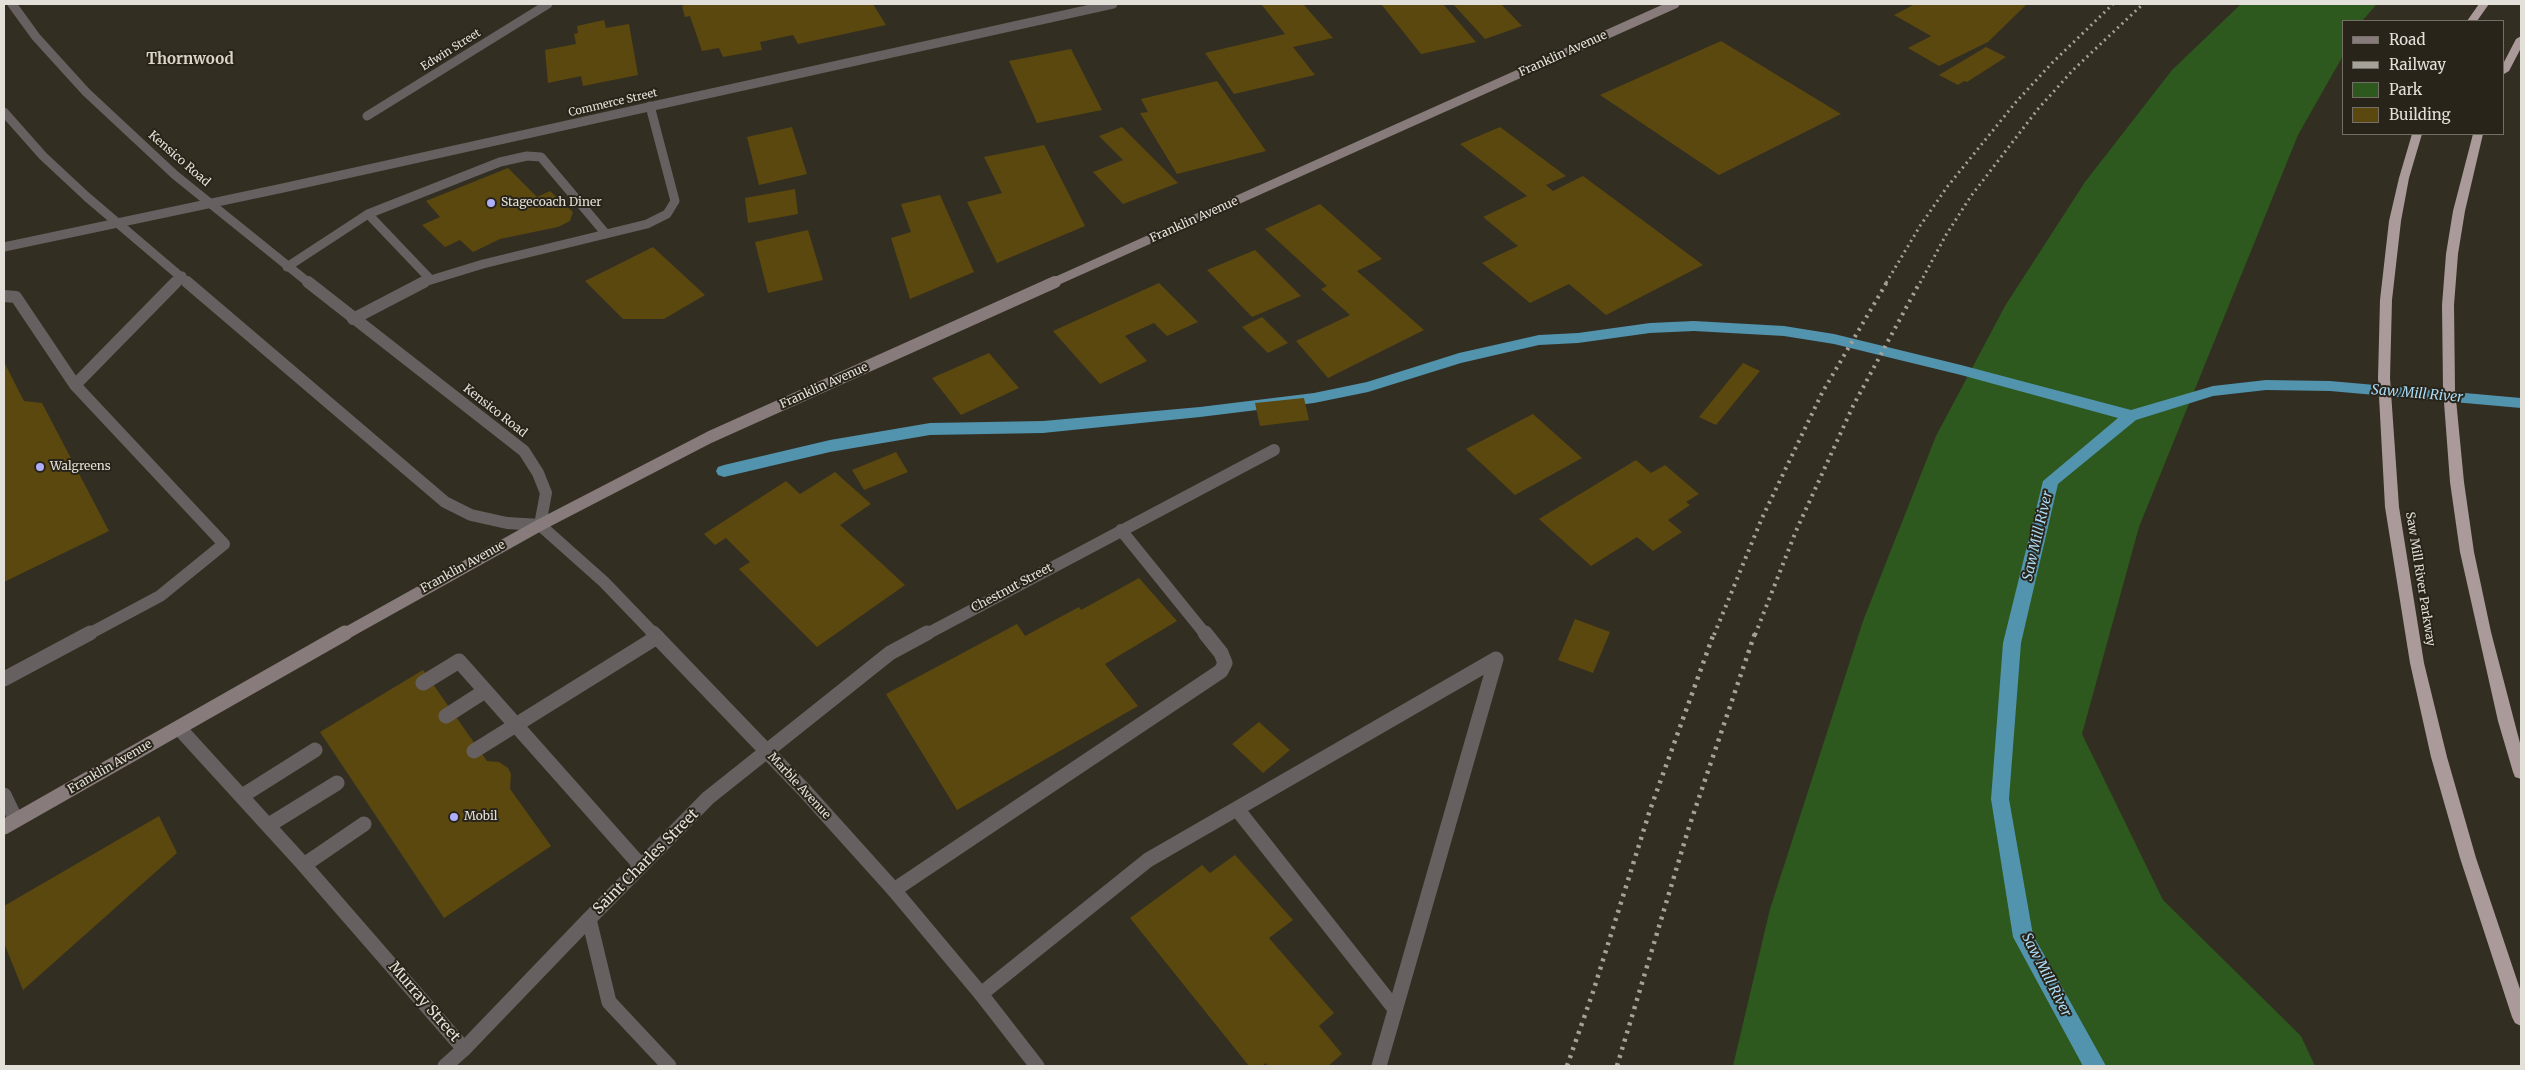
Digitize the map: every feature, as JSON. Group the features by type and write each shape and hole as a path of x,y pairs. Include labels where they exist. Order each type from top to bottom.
{"highway":[{"path":"2473,20 2484,4"},
{"path":"2505,69 2521,39"},
{"name":"Saw Mill River Parkway","path":"2417,135 2404,178 2396,221 2389,269 2383,344 2392,507 2402,579 2420,673 2439,757 2468,858 2521,1017"},
{"path":"2478,135 2459,211 2452,254 2448,305 2449,389 2454,451 2468,552 2484,632 2521,772"}],"main road":[{"name":"Franklin Avenue","path":"10,824 540,525 710,437 1675,4"}],"street":[{"name":"Kensico Road","path":"12,4 36,37 86,92 146,149 287,267 524,451 538,472 546,493 540,525"},
{"name":"Edwin Street","path":"367,116 548,4"},
{"name":"Commerce Street","path":"4,248 1113,4"},
{"path":"353,319 430,279 647,224 667,214 675,201 650,106"},
{"path":"4,112 62,175 445,502 471,515 506,523 540,525"},
{"path":"287,267 368,214 500,162 527,156 541,157 606,234"},
{"path":"368,214 430,279"},
{"path":"75,385 182,276"},
{"path":"4,296 16,297 75,385 224,544 160,596 4,679"},
{"name":"Chestnut Street","path":"766,750 890,653 1274,450"},
{"name":"Marble Avenue","path":"540,525 577,557 766,750 894,890 981,994 1037,1066"},
{"path":"894,890 1221,671 1225,663 1222,653 1121,530"},
{"path":"474,751 657,637"},
{"path":"981,994 1148,860 1496,659 1379,1066"},
{"path":"423,683 458,661 641,866"},
{"path":"446,716 485,691"},
{"name":"Murray Street","path":"179,728 269,825 464,1049 589,920"},
{"path":"242,796 315,750"},
{"name":"Saint Charles Street","path":"669,1066 609,1002 589,920 708,798 766,750"},
{"path":"269,825 337,784"},
{"path":"4,795 10,824"},
{"path":"1237,809 1396,1010"},
{"path":"304,865 364,824"},
{"path":"445,1066 464,1049"}],"green space":[{"path":"2241,4 2377,4 2363,20 2342,20 2342,58 2298,135 2139,527 2082,734 2163,900 2301,1036 2315,1066 1733,1066 1770,909 1863,621 1936,436 2005,306 2085,182 2172,70"}],"building":[{"path":"687,4 873,4 886,25 798,44 793,35 760,42 762,50 723,57 719,48 702,51 690,16 685,17 682,6"},
{"path":"1261,4 1303,4 1333,38 1293,47 1315,75 1234,94 1205,53 1285,34"},
{"path":"1381,4 1443,4 1476,42 1421,54"},
{"path":"1453,4 1501,4 1522,26 1485,39"},
{"path":"1915,4 2027,4 1988,42 1939,66 1908,48 1931,36 1894,15"},
{"path":"604,20 606,28 629,24 638,75 583,86 581,76 548,83 545,50 576,44 574,34 578,33 577,26"},
{"path":"1721,41 1841,114 1719,175 1600,95"},
{"path":"1986,47 2006,57 1967,82 1964,81 1958,85 1939,75"},
{"path":"1071,49 1102,110 1037,123 1009,61"},
{"path":"1217,81 1266,151 1177,174 1140,113 1148,112 1141,99"},
{"path":"792,127 807,174 759,185 747,137"},
{"path":"1122,127 1178,183 1123,204 1093,172 1123,160 1099,136"},
{"path":"1500,127 1566,176 1546,185 1553,191 1583,176 1703,265 1606,315 1569,284 1530,303 1482,263 1518,246 1483,217 1527,196 1460,144"},
{"path":"1044,145 1085,226 997,263 967,202 1002,193 984,157"},
{"path":"508,168 537,197 550,191 573,212 570,221 558,227 500,239 473,252 460,240 445,247 422,225 440,217 426,201"},
{"path":"795,189 798,214 748,223 745,198"},
{"path":"940,195 974,272 910,299 891,238 911,232 901,204"},
{"path":"1320,204 1382,259 1357,271 1424,330 1328,378 1296,341 1350,315 1321,289 1327,286 1265,229"},
{"path":"808,230 823,280 768,293 755,242"},
{"path":"653,247 705,295 664,319 623,319 585,281"},
{"path":"1255,250 1301,296 1252,317 1207,270"},
{"path":"1159,283 1198,322 1167,336 1154,323 1125,336 1147,361 1100,384 1053,331"},
{"path":"1262,317 1288,343 1268,353 1242,327"},
{"path":"989,353 1019,388 961,415 932,378"},
{"name":"Walgreens","path":"4,362 24,401 42,403 109,531 4,582"},
{"path":"1743,363 1760,371 1716,425 1699,417"},
{"path":"1304,398 1309,420 1260,426 1255,403"},
{"path":"1533,414 1582,458 1515,495 1466,449"},
{"path":"896,452 908,472 864,490 852,470"},
{"path":"1636,460 1651,473 1665,465 1699,494 1686,502 1690,505 1668,520 1682,532 1653,551 1637,537 1591,566 1539,519"},
{"path":"835,472 871,504 840,525 905,585 817,647 739,569 750,562 726,538 715,545 704,534 786,481 800,494"},
{"path":"1139,578 1177,621 1105,664 1138,706 957,810 886,694 1017,624 1025,636 1079,607 1081,610"},
{"path":"1575,619 1610,632 1593,673 1558,660"},
{"name":"Mobil","path":"423,670 487,761 499,762 508,768 511,774 510,789 551,846 444,918 320,732"},
{"path":"1259,722 1290,750 1263,773 1232,744"},
{"path":"159,816 177,853 23,990 4,943 4,906"},
{"path":"1235,855 1293,920 1269,938 1334,1013 1319,1026 1342,1054 1328,1066 1268,1066 1266,1063 1262,1066 1249,1066 1130,918 1202,865 1210,873"}],"waterway":[{"path":"724,471 830,446 930,429 1043,427 1200,412 1314,398 1368,387 1459,358 1539,340 1578,338 1650,328 1694,326 1784,331 1834,339 1961,370 2131,416"},
{"name":"Saw Mill River","path":"2131,416 2168,403 2213,391 2266,385 2330,386 2521,403"},
{"name":"Saw Mill River","path":"2095,1066 2023,937 2000,799 2012,643 2051,481 2131,416"}],"railway":[{"path":"1886,283 1920,226 1947,187 2016,102 2052,63 2113,4"},
{"path":"1920,283 1946,235 1971,196 2038,109 2073,70 2143,4"},
{"path":"1714,635 1762,518 1822,393 1887,282"},
{"path":"1755,635 1796,531 1853,406 1920,282"},
{"path":"1567,1066 1593,992 1650,810 1714,633"},
{"path":"1617,1066 1689,827 1755,633"}],"place":[{"name":"Stagecoach Diner","path":"491,203"},
{"name":"Walgreens","path":"40,467"},
{"name":"Mobil","path":"454,817"}],"district":[{"name":"Thornwood","path":"190,60"}]}
